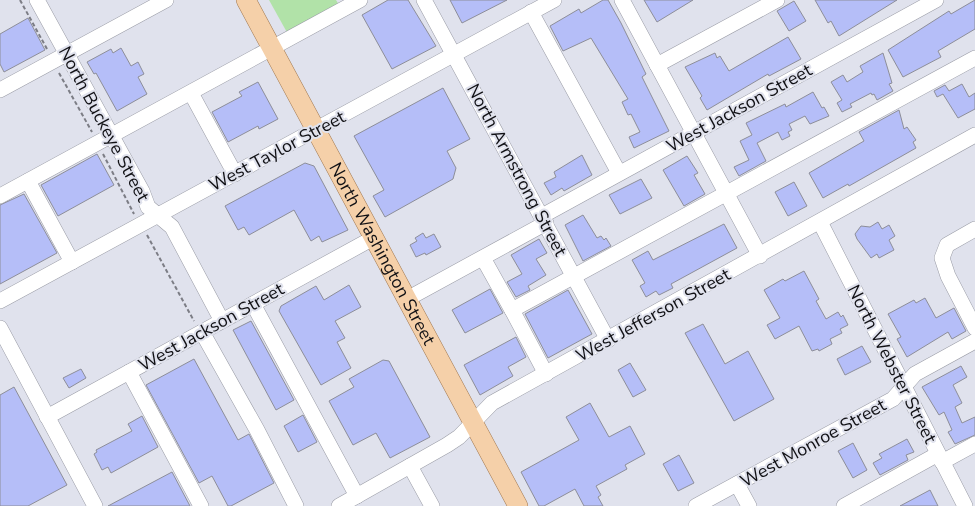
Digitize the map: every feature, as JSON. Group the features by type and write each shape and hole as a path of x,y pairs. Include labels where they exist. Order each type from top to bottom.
{"main road":[{"name":"North Washington Street","path":"246,0 518,506"}],"street":[{"name":"North Buckeye Street","path":"37,0 60,58 112,136 148,207 172,227 222,321"},
{"path":"0,90 60,58 145,5 166,0"},
{"path":"0,196 360,0"},
{"name":"North Armstrong Street","path":"424,0 608,340"},
{"name":"West Taylor Street","path":"0,301 554,0"},
{"path":"622,0 760,256"},
{"path":"657,64 777,0"},
{"name":"West Jackson Street","path":"407,299 483,258 619,173 936,0"},
{"path":"531,12 619,173"},
{"path":"512,310 975,58"},
{"path":"191,93 235,174"},
{"name":"West Jefferson Street","path":"339,506 447,445 459,436 492,403 820,222 974,140"},
{"path":"28,181 72,262"},
{"name":"North Webster Street","path":"820,222 966,506"},
{"path":"975,229 947,245 942,258 948,276 975,328"},
{"name":"West Jackson Street","path":"48,417 375,237"},
{"path":"483,258 546,374"},
{"path":"253,304 358,496"},
{"path":"0,328 95,506"},
{"path":"202,332 257,430 296,506"},
{"name":"West Monroe Street","path":"696,506 893,399 915,374 975,341"},
{"path":"130,372 201,506"},
{"path":"844,506 940,458 975,444"},
{"path":"410,466 432,506"},
{"path":"737,484 749,506"}],"path":[{"path":"20,0 60,58 98,144 133,212 142,224 202,332"}],"green space":[{"path":"269,0 336,0 341,8 289,36"}],"building":[{"path":"388,0 408,0 436,46 392,69 362,15"},
{"path":"450,0 507,0 462,23"},
{"path":"603,0 608,0 621,23 646,74 642,77 669,131 634,148 629,137 640,132 631,114 628,115 622,102 628,99 591,38 563,51 550,26 579,9 581,13"},
{"path":"644,0 693,0 657,22"},
{"path":"815,0 897,0 839,36 831,21 828,23"},
{"path":"975,0 975,29 938,51 941,57 903,77 888,50 949,11 951,14"},
{"path":"794,1 806,21 789,31 777,11"},
{"path":"28,18 45,50 4,72 0,64 0,34"},
{"path":"788,37 801,59 769,76 768,74 707,110 700,98 702,96 685,67 715,53 717,58 720,56 729,71"},
{"path":"121,48 131,66 138,62 144,74 138,77 147,94 117,111 96,73 94,74 87,62 111,49 113,53"},
{"path":"883,53 892,83 889,84 893,91 877,100 874,94 872,95 871,93 850,104 852,107 842,112 837,103 842,100 831,82 843,75 847,82 863,72 860,66"},
{"path":"258,82 278,119 259,129 258,126 228,142 212,112 242,96 239,92"},
{"path":"962,84 969,97 975,93 975,109 958,118 943,94 937,97 934,91 945,85 949,91"},
{"path":"443,88 470,139 447,151 456,168 453,179 385,217 373,196 384,190 354,136"},
{"path":"813,92 829,116 810,124 805,116 789,124 792,130 788,132 790,136 782,140 778,132 757,143 766,161 739,176 734,167 749,160 740,141 752,135 746,123 785,104 786,107"},
{"path":"899,110 904,129 907,127 916,140 913,142 916,148 849,186 848,184 823,198 809,173 864,141 859,132"},
{"path":"97,154 114,185 58,216 41,185"},
{"path":"582,155 592,175 564,191 562,188 551,195 544,183 556,177 554,172"},
{"path":"687,156 698,173 694,175 705,194 684,206 663,170"},
{"path":"305,163 314,166 348,230 322,242 319,236 311,241 294,210 249,235 244,227 238,230 225,206"},
{"path":"641,179 652,198 620,214 609,195"},
{"path":"794,182 807,206 788,216 775,192"},
{"path":"24,194 57,253 0,284 0,205"},
{"path":"583,215 597,238 601,236 604,240 606,238 611,246 583,261 565,225"},
{"path":"878,222 882,229 889,225 895,236 889,240 894,250 879,258 877,254 871,258 855,234 861,226 870,227"},
{"path":"724,224 737,248 671,284 673,288 659,295 656,291 646,297 640,286 645,283 632,260 648,251 653,260"},
{"path":"423,233 426,238 434,234 441,247 426,255 425,253 416,257 410,245 417,241 415,238"},
{"path":"539,239 547,253 536,259 546,275 528,286 530,290 516,297 507,282 522,274 511,255"},
{"path":"804,271 819,299 816,301 826,319 838,312 841,317 843,315 848,325 840,329 842,333 830,339 832,344 819,351 818,349 812,351 799,326 775,339 767,325 780,318 764,290 783,279 785,281"},
{"path":"349,285 361,307 335,321 345,338 337,342 351,368 321,385 279,311 281,306 316,286 324,300"},
{"path":"490,289 503,313 465,333 452,310"},
{"path":"568,290 592,334 548,358 525,314"},
{"path":"925,298 936,318 954,308 966,331 952,339 948,332 907,357 897,339 901,337 888,314 914,300 916,303"},
{"path":"251,321 294,400 276,410 233,330"},
{"path":"703,324 725,364 748,351 774,399 734,421 685,333"},
{"path":"516,337 526,357 508,367 513,376 480,395 464,365"},
{"path":"862,346 871,362 845,375 837,359"},
{"path":"194,359 238,440 249,434 274,483 231,506 228,506 212,476 199,483 146,385"},
{"path":"383,360 389,361 430,437 390,458 376,433 353,445 329,401 354,387 349,379"},
{"path":"630,363 646,390 633,397 618,370"},
{"path":"961,366 967,377 953,385 962,403 955,407 962,423 975,417 975,435 955,444 948,432 952,430 944,412 939,415 922,387"},
{"path":"81,369 86,378 69,388 63,378"},
{"path":"14,387 67,485 28,506 0,506 0,395"},
{"path":"590,403 609,437 630,426 645,454 625,465 627,469 596,486 601,495 598,497 603,506 584,506 575,489 544,506 539,506 521,472 579,440 566,417"},
{"path":"303,415 317,442 298,452 284,426"},
{"path":"142,416 158,447 111,473 108,467 102,470 94,454 97,452 96,450 132,431 128,424"},
{"path":"907,439 914,452 906,455 908,460 880,475 873,463 882,458 879,454"},
{"path":"853,443 867,470 853,478 838,451"},
{"path":"679,455 694,483 678,491 663,464"},
{"path":"172,472 190,506 108,506"},
{"path":"930,490 938,506 900,506"}]}
